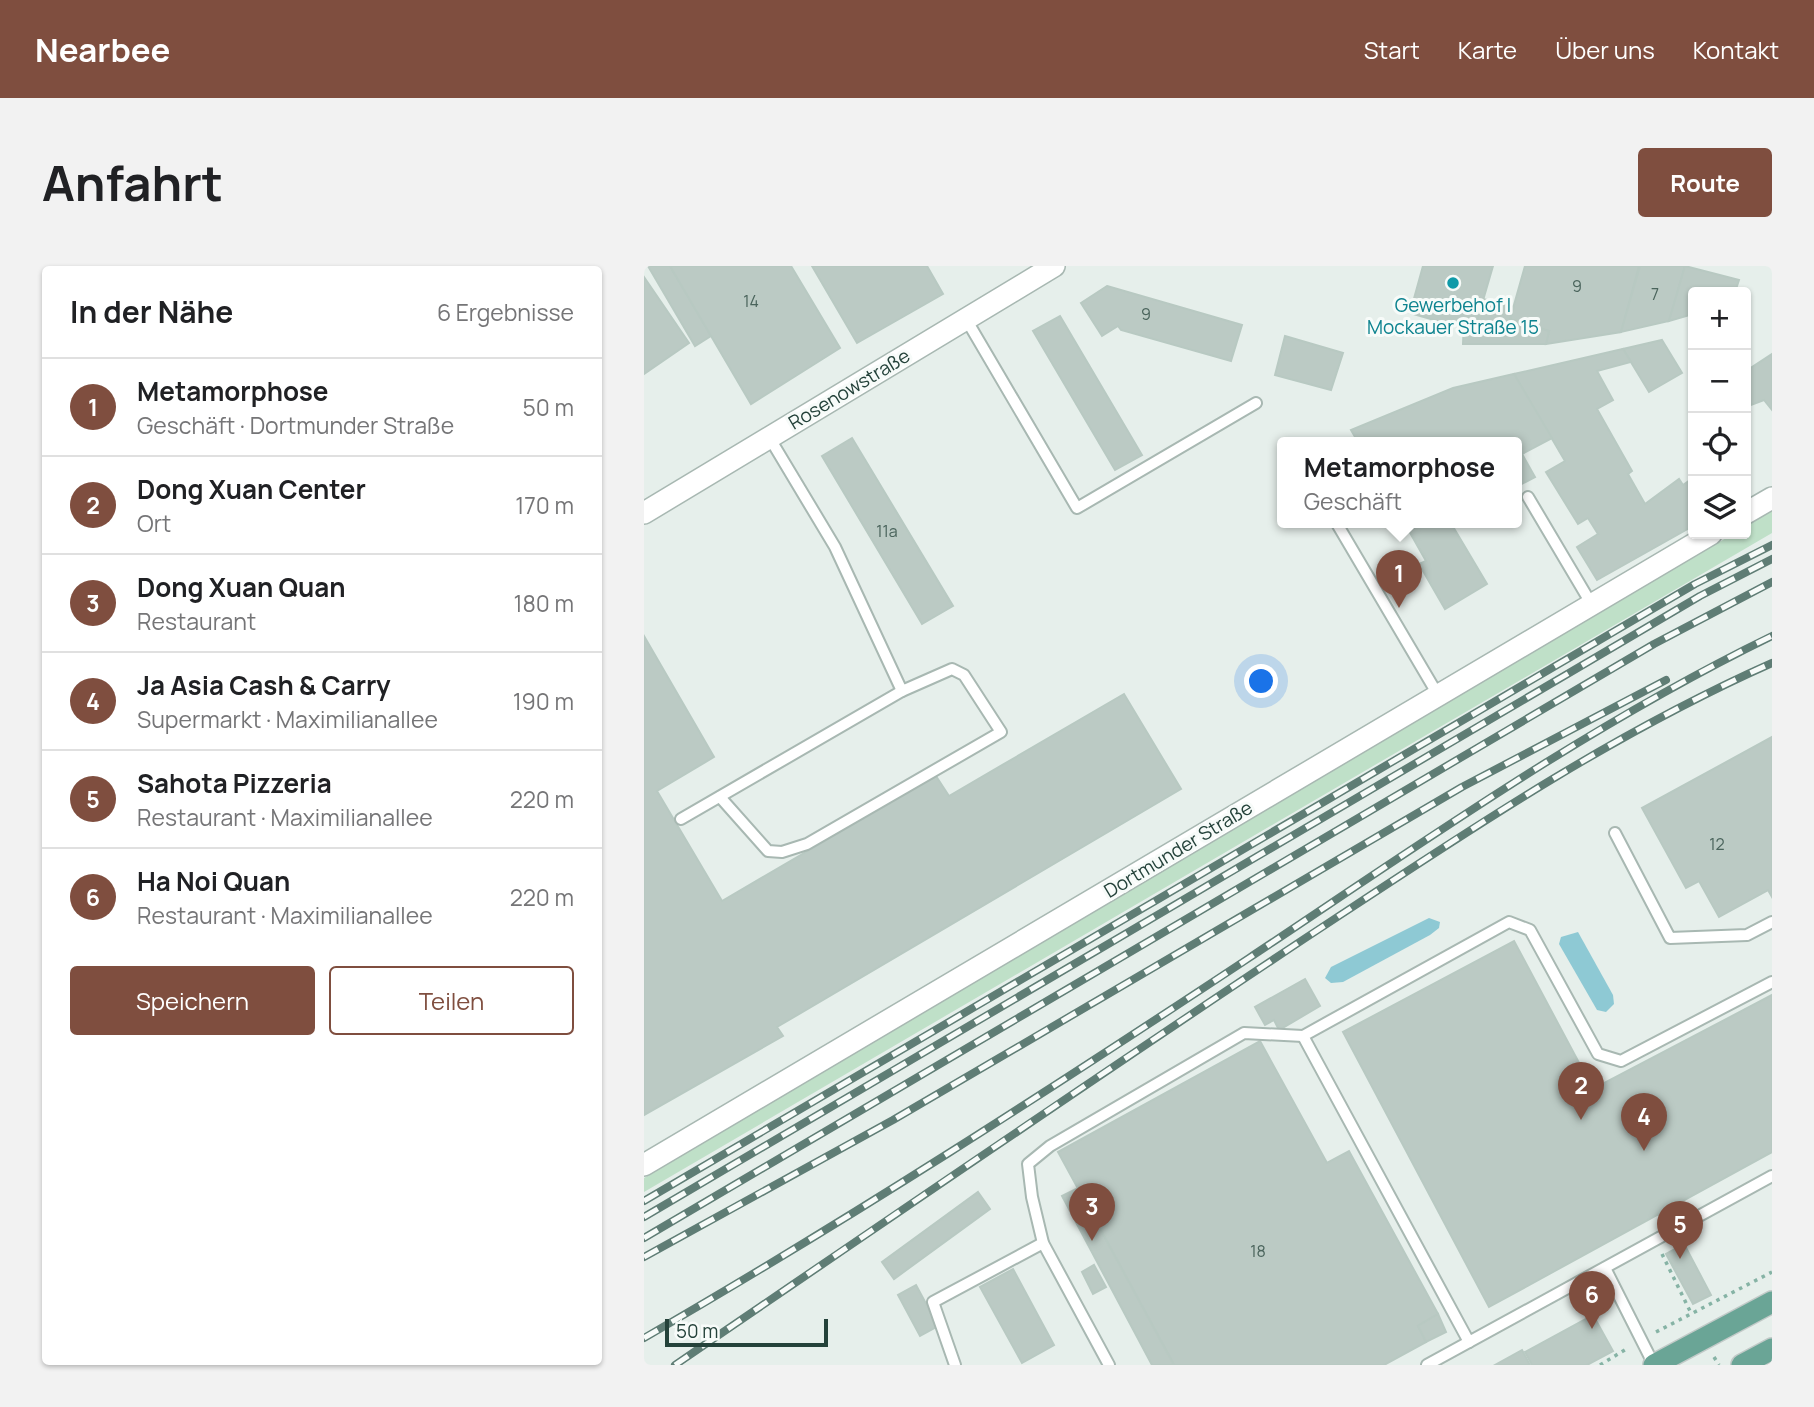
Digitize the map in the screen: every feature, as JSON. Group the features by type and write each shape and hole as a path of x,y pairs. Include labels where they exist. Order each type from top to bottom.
{"main road":[{"path":"1654,1365 1772,1302"},
{"path":"1742,1365 1772,1349"}],"street":[{"name":"Rosenowstraße","path":"644,513 1054,266"},
{"path":"1751,510 1772,498"},
{"name":"Dortmunder Straße","path":"644,1165 1702,539"}],"lane":[{"path":"967,318 1077,508 1256,403"},
{"path":"769,437 835,547 902,691"},
{"path":"1528,497 1592,604"},
{"path":"1340,528 1438,695"},
{"path":"681,820 720,797 902,691 951,669 964,675 1001,732 807,844 782,852 768,850 720,797"},
{"path":"1615,833 1670,937 1747,935 1772,922"},
{"path":"1110,1365 1043,1243 1032,1197 1028,1164 1050,1146 1244,1033 1304,1036 1508,922 1530,930 1598,1054 1621,1062 1772,982"},
{"path":"1304,1036 1469,1342"},
{"path":"1427,1365 1772,1176"},
{"path":"955,1365 933,1302 1043,1243"},
{"path":"1605,1268 1654,1365"}],"path":[{"path":"1655,1240 1697,1324"},
{"path":"1649,1335 1772,1272"},
{"path":"1600,1365 1623,1352"}],"green space":[{"path":"1772,510 1772,533 644,1192 644,1178 1725,539 1751,539 1751,523"}],"water":[{"path":"1429,918 1440,922 1439,928 1430,935 1343,982 1331,983 1325,978 1331,967"},
{"path":"1578,932 1613,995 1614,1004 1606,1012 1597,1010 1559,944 1561,937"}],"building":[{"path":"648,266 670,266 711,336 695,346"},
{"path":"670,266 791,266 840,348 751,404"},
{"path":"812,266 927,266 943,294 857,343"},
{"name":"Gewerbehof | Mockauer Straße 15","path":"1423,266 1493,266 1477,321 1441,322 1410,313"},
{"path":"1525,266 1639,266 1621,332 1546,344 1549,331 1510,319"},
{"path":"1640,266 1685,266 1669,321 1621,332"},
{"path":"1685,266 1739,280 1737,287 1688,287 1688,315 1669,321"},
{"path":"644,277 689,343 644,374"},
{"path":"1107,286 1242,325 1231,361 1121,330 1118,326 1102,336 1081,303"},
{"path":"1483,299 1514,307 1510,319 1549,331 1546,344 1463,344 1464,322 1477,321"},
{"path":"1060,316 1142,455 1115,470 1033,331"},
{"path":"1285,336 1343,353 1331,390 1275,375"},
{"path":"1662,340 1682,373 1649,392 1623,349"},
{"path":"1623,349 1631,362 1597,371 1613,400 1597,409 1632,471 1628,474 1645,504 1679,479 1683,485 1688,482 1688,529 1597,580 1577,547 1598,534 1588,518 1578,524 1546,472 1565,461 1514,374"},
{"path":"1772,354 1772,410 1764,400 1751,405 1751,368"},
{"path":"1514,374 1552,438 1522,454 1522,437 1355,437 1351,430 1453,388"},
{"path":"852,438 953,606 922,624 822,456"},
{"path":"1522,454 1535,477 1522,484"},
{"path":"1407,528 1454,528 1487,584 1445,609 1419,564 1426,561"},
{"path":"644,636 714,757 657,791 722,901 936,776 949,796 1124,694 1181,789 777,1027 783,1036 644,1115"},
{"path":"1772,737 1772,897 1768,890 1719,917 1699,881 1686,888 1642,808"},
{"path":"1514,941 1593,1089 1772,995 1772,1152 1489,1307 1343,1032"},
{"path":"1305,979 1320,1006 1279,1030 1274,1020 1265,1025 1255,1007"},
{"path":"1260,1041 1327,1163 1349,1151 1438,1314 1418,1326 1426,1342 1384,1365 1174,1365 1058,1152"},
{"path":"1078,1188 1174,1365 1152,1365 1062,1196"},
{"path":"978,1192 990,1209 894,1279 882,1262"},
{"path":"1684,1244 1711,1295 1693,1304 1666,1254"},
{"path":"1094,1265 1106,1287 1093,1294 1082,1272"},
{"path":"1013,1269 1054,1345 1022,1363 980,1287"},
{"path":"916,1285 938,1326 920,1336 898,1295"},
{"path":"1438,1314 1446,1332 1426,1342 1418,1326"},
{"path":"1593,1315 1613,1351 1587,1365 1532,1365 1525,1352"},
{"path":"1522,1350 1530,1365 1495,1365"}],"railway":[{"path":"644,1201 1695,584 1772,545"},
{"path":"644,1217 1700,596 1772,559"},
{"path":"644,1238 1654,644 1772,582"},
{"path":"644,1338 798,1247 950,1152 1175,1007 1505,788 1636,708 1772,636"},
{"path":"675,1365 1146,1045 1475,827 1650,723 1772,663"},
{"path":"644,1257 893,1120 1462,787 1666,680"}],"place":[{"name":"Gewerbehof | Mockauer Straße 15","path":"1453,283"},
{"name":"Metamorphose","path":"1399,608"},
{"name":"Dong Xuan Center","path":"1581,1120"},
{"name":"Ja Asia Cash & Carry","path":"1644,1151"},
{"name":"Dong Xuan Quan","path":"1092,1241"},
{"name":"Sahota Pizzeria","path":"1680,1259"},
{"name":"Ha Noi Quan","path":"1592,1329"}]}
